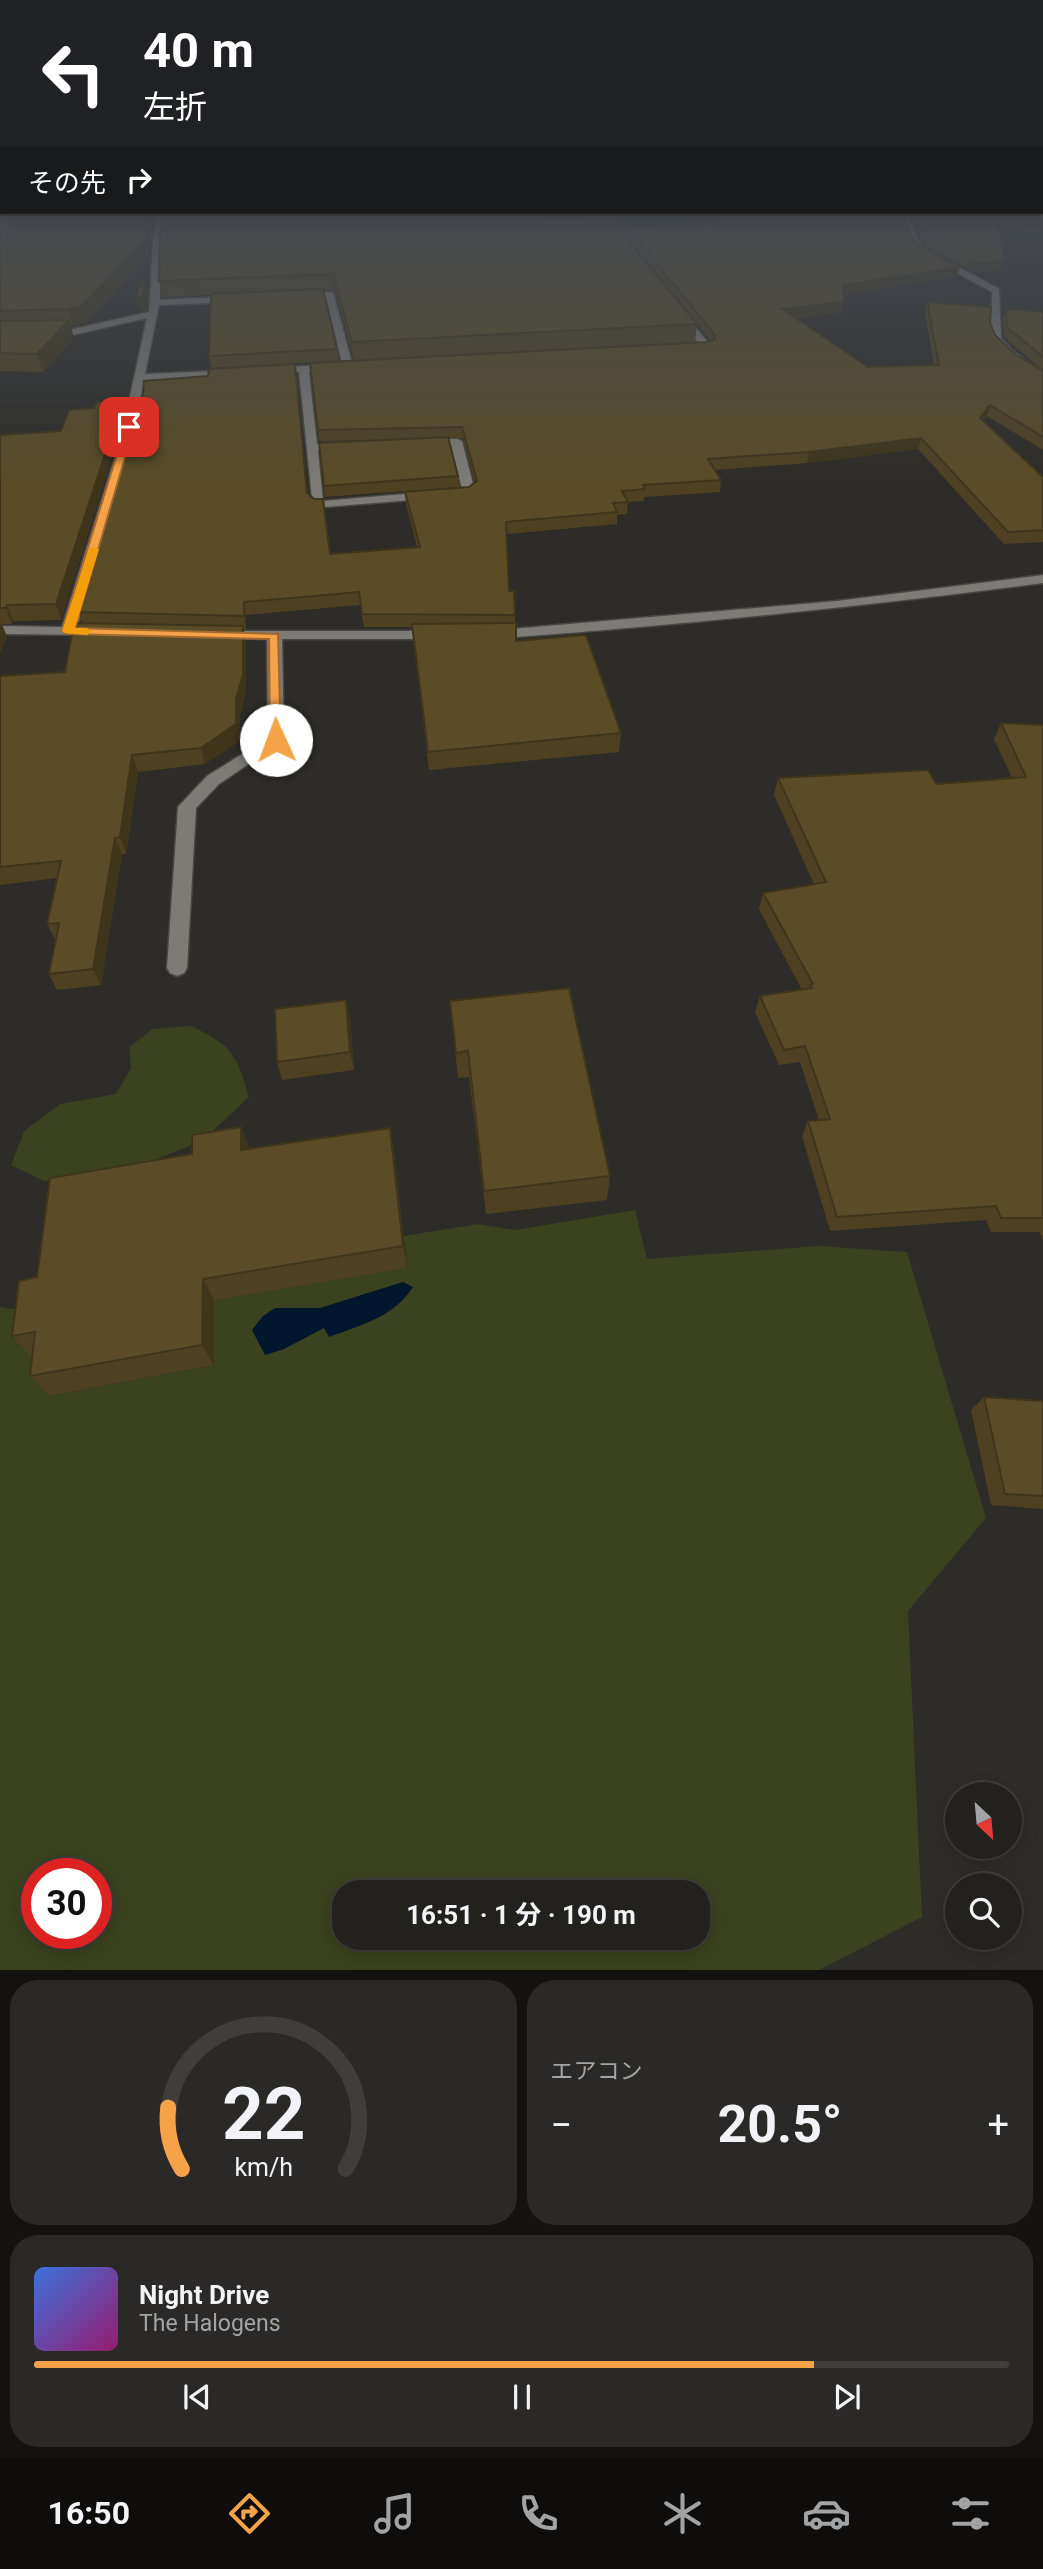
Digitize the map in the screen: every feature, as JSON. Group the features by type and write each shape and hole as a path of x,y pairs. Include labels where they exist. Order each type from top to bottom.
{"street":[{"path":"68,631 126,442 141,377 154,299"},
{"path":"0,333 73,332 153,309 245,299"},
{"path":"331,299 348,367"},
{"path":"996,299 996,339 1001,347 1043,379"},
{"path":"669,349 707,347 676,307"},
{"path":"263,371 361,366"},
{"path":"304,369 317,505 469,492 456,441 404,444"},
{"path":"141,377 250,372"},
{"path":"313,448 365,446"},
{"path":"205,634 520,634 837,605 1043,579"},
{"path":"0,630 109,632"},
{"path":"177,968 187,807 213,780 276,740 274,636"}],"green space":[{"path":"191,1026 216,1039 230,1052 236,1060 249,1097 202,1141 105,1180 44,1181 11,1165 24,1131 60,1104 116,1094 131,1068 129,1047 153,1029"},
{"path":"635,1210 647,1259 818,1246 907,1252 986,1518 908,1611 922,1917 819,1970 0,1970 0,1307 20,1310 53,1353 49,1396 214,1365 214,1218 407,1268 404,1236 478,1224 515,1230"}],"water":[{"path":"403,1282 413,1287 387,1313 329,1337 324,1328 284,1349 265,1355 252,1330 263,1316 275,1308 320,1308"}],"building":[{"path":"0,299 89,299 82,306 68,309 0,311"},
{"path":"211,299 325,299 337,349 209,356"},
{"path":"340,299 676,299 697,324 352,342"},
{"path":"686,299 843,299 843,302 782,309 868,367 939,365 927,302 991,307 990,323 995,335 1016,355 1043,371 1043,437 990,405 980,418 1043,477 1043,530 1008,532 921,438 809,452 708,459 721,480 643,485 645,489 622,491 628,502 613,503 617,512 506,522 509,591 514,591 515,615 362,614 359,592 244,602 244,616 78,612 77,607 131,431 137,403 142,403 144,381 208,376 209,369 295,364 307,493 314,499 323,499 330,554 420,547 405,492 469,487 477,481 462,427 318,430 310,363 708,342 715,339 715,335"},
{"path":"1006,309 1043,312 1043,357 1007,327"},
{"path":"69,320 37,354 0,353 0,321"},
{"path":"120,401 56,604 7,605 6,608 0,608 0,435 61,431 69,410 94,408 97,402"},
{"path":"448,437 458,476 324,486 319,443"},
{"path":"74,623 243,626 243,675 236,699 236,724 201,748 132,755 120,837 115,838 93,969 49,974 59,923 47,924 61,861 0,867 0,676 65,672"},
{"path":"516,623 516,641 586,635 621,733 428,752 412,624"},
{"path":"1001,723 1043,725 1043,1218 1001,1218 996,1206 837,1217 808,1121 830,1119 805,1046 784,1050 760,996 812,988 810,985 813,984 763,893 826,882 778,778 928,770 936,784 1026,777"},
{"path":"569,988 610,1176 484,1191 468,1051 456,1053 450,1001"},
{"path":"346,1000 350,1052 277,1062 275,1009"},
{"path":"241,1127 241,1150 390,1128 403,1246 203,1279 202,1345 30,1376 35,1332 12,1336 19,1281 37,1277 50,1178 192,1154 192,1135"},
{"path":"984,1397 1043,1401 1043,1496 1005,1494"}],"slow traffic":[{"path":"87,631 68,631 94,549"}],"route":[{"path":"129,427 68,631 274,636 276,740"}]}
